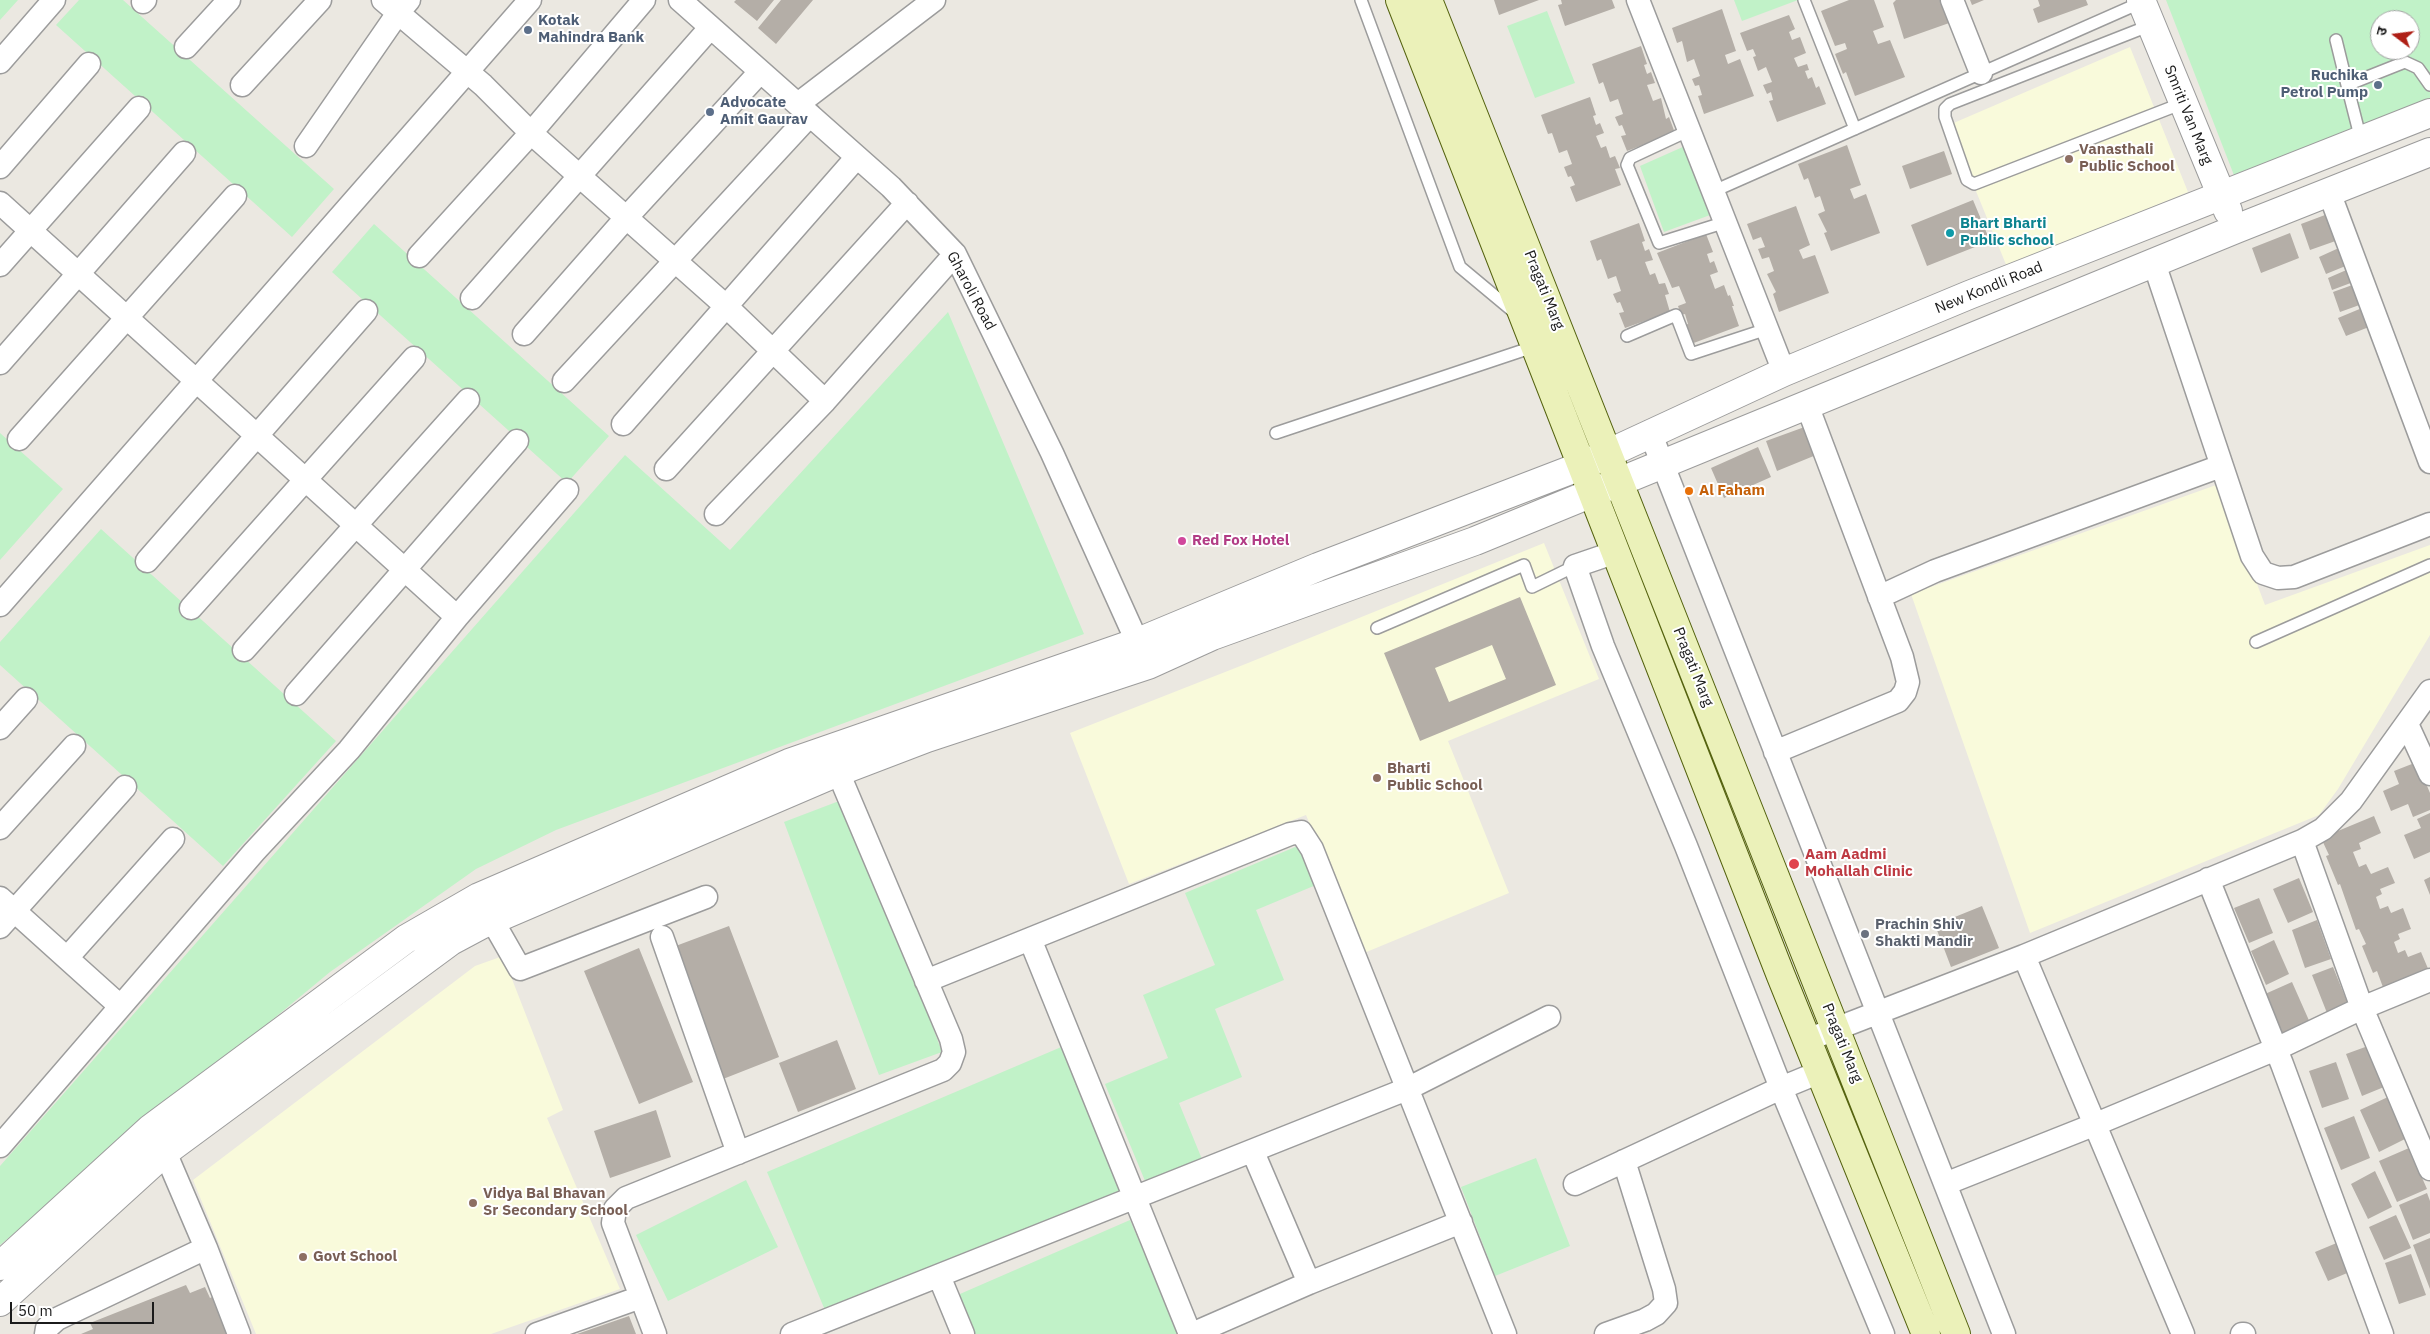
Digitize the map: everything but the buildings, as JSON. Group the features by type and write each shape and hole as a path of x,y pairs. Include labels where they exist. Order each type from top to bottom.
{"main road":[{"name":"Pragati Marg","path":"1400,0 1807,1040 1926,1334"},
{"name":"Pragati Marg","path":"1428,0 1620,480 1956,1334"}],"street":[{"path":"0,62 54,0"},
{"path":"186,47 229,0"},
{"path":"242,85 320,0"},
{"path":"0,605 530,0"},
{"path":"419,256 531,132 644,0"},
{"name":"Gharoli Road","path":"680,0 857,157 906,203 955,254 1052,453 1143,653"},
{"path":"564,381 676,262 804,109 934,0"},
{"path":"1638,0 1784,372"},
{"path":"1952,0 1981,73"},
{"path":"306,146 397,4 531,132 726,307 825,401"},
{"name":"Smriti Van Marg","path":"2145,9 2236,229"},
{"path":"472,298 579,174 710,28"},
{"path":"0,167 90,64"},
{"path":"524,334 626,218 760,72"},
{"path":"0,265 139,108"},
{"name":"New Kondli Road","path":"1143,653 1318,567 1581,466 1650,432 1784,372 1970,295 2430,113"},
{"path":"0,1302 165,1152 451,941 492,920 836,759 1143,653 1212,636 1475,540 2236,229 2430,152"},
{"path":"0,363 184,153"},
{"path":"623,424 857,157"},
{"path":"2329,192 2430,462"},
{"path":"19,439 235,196"},
{"path":"0,203 406,568 457,617"},
{"path":"666,469 906,203"},
{"path":"716,514 825,401 955,254"},
{"path":"2154,263 2252,556 2263,573 2278,578 2294,577 2430,524"},
{"path":"146,562 366,311"},
{"path":"191,608 414,358"},
{"path":"244,650 468,400"},
{"path":"1775,752 1883,709 1898,701 1905,692 1908,682 1879,597 1807,404"},
{"path":"1650,432 2004,1334"},
{"path":"296,694 518,441"},
{"path":"1879,597 1936,571 2221,466"},
{"path":"0,1146 254,852 350,750 457,617 567,490"},
{"path":"1616,552 1575,566 1603,646 1686,846 1781,1088 1883,1334"},
{"path":"1807,1040 2024,956 2302,841 2323,829 2351,801 2430,691"},
{"path":"0,728 26,699"},
{"path":"2407,724 2430,774"},
{"path":"0,828 74,746"},
{"path":"655,1334 613,1223 615,1208 626,1198 943,1070 950,1063 954,1052 951,1038 836,759"},
{"path":"0,1266 150,1129 406,939 446,915 506,885 780,766 836,759"},
{"path":"120,1006 67,958 5,912 125,787"},
{"path":"926,981 1290,834 1301,832 1312,849 1505,1334"},
{"path":"67,958 173,839"},
{"path":"2302,841 2362,1008 2430,1170"},
{"path":"2208,879 2276,1049 2382,1334"},
{"path":"492,920 520,969 706,897"},
{"path":"662,937 738,1153"},
{"path":"1030,939 1191,1334 1310,1283 1461,1222"},
{"path":"2024,956 2183,1334"},
{"path":"1945,1184 2276,1049 2362,1008 2430,980"},
{"path":"792,1334 1408,1089 1549,1017"},
{"path":"1575,1184 1781,1088 1820,1072"},
{"path":"150,1129 165,1152 206,1248 239,1334"},
{"path":"1253,1152 1310,1283"},
{"path":"1606,1334 1656,1314 1666,1303 1664,1289 1624,1161"},
{"path":"46,1334 47,1328 57,1319 206,1248"},
{"path":"939,1276 963,1334"},
{"path":"537,1334 641,1297"}],"lane":[{"path":"1276,433 1532,335 1460,267 1361,0"},
{"path":"1804,0 1855,129"},
{"path":"1714,191 1981,73 2145,9"},
{"path":"2145,9 1950,104 1945,109 1944,117 1967,180 1974,184 2183,103"},
{"path":"2336,40 2361,140"},
{"path":"2347,85 2405,62 2418,68 2430,85"},
{"path":"1690,130 1630,158 1627,165 1660,243 1726,222"},
{"path":"1627,336 1676,315 1691,354 1768,329"},
{"path":"1377,628 1524,565 1532,587 1575,566"},
{"path":"2256,642 2430,565"}],"shaded area":[{"name":"Vanasthali Public School","path":"2130,47 2188,192 2007,267 1949,125"},
{"path":"2219,484 2265,605 2430,545 2430,635 2338,789 2319,815 2030,933 1911,594"},
{"name":"Bharti Public School","path":"1544,543 1599,679 1448,741 1509,893 1364,953 1306,815 1129,884 1070,733"},
{"name":"Vidya Bal Bhavan Sr Secondary School","path":"503,956 563,1110 547,1118 620,1289 491,1334 256,1334 193,1180 475,966"}],"green space":[{"path":"0,0 18,0 0,20"},
{"path":"79,0 123,0 334,189 292,237 56,25"},
{"path":"1734,0 1798,0 1742,21"},
{"path":"2166,0 2430,0 2430,98 2237,183"},
{"path":"1547,11 1575,83 1535,98 1507,26"},
{"path":"1694,142 1721,211 1664,232 1640,166"},
{"path":"374,224 609,436 567,483 332,272"},
{"path":"948,312 1084,634 556,830 476,869 330,972 0,1245 0,1166 625,455 730,550"},
{"path":"0,433 63,489 0,560"},
{"path":"101,529 336,741 223,866 0,665 0,642"},
{"path":"847,798 942,1052 879,1075 784,822"},
{"path":"1300,845 1316,885 1256,910 1284,980 1215,1009 1242,1077 1179,1103 1206,1169 1150,1193 1105,1084 1168,1058 1143,995 1215,965 1185,893"},
{"path":"1066,1045 1126,1189 827,1315 767,1172"},
{"path":"1536,1158 1570,1246 1495,1276 1461,1187"},
{"path":"746,1180 778,1247 668,1301 636,1235"},
{"path":"1130,1220 1179,1334 968,1334 953,1297"}],"place":[{"name":"Kotak Mahindra Bank","path":"528,30"},
{"name":"Ruchika Petrol Pump","path":"2378,85"},
{"name":"Advocate Amit Gaurav","path":"710,112"},
{"name":"Vanasthali Public School","path":"2069,159"},
{"name":"Bhart Bharti Public school","path":"1950,233"},
{"name":"Al Faham","path":"1689,491"},
{"name":"Red Fox Hotel","path":"1182,541"},
{"name":"Bharti Public School","path":"1377,778"},
{"name":"Aam Aadmi Mohallah Clinic","path":"1794,864"},
{"name":"Prachin Shiv Shakti Mandir","path":"1865,934"},
{"name":"Vidya Bal Bhavan Sr Secondary School","path":"473,1203"},
{"name":"Govt School","path":"303,1257"}]}
